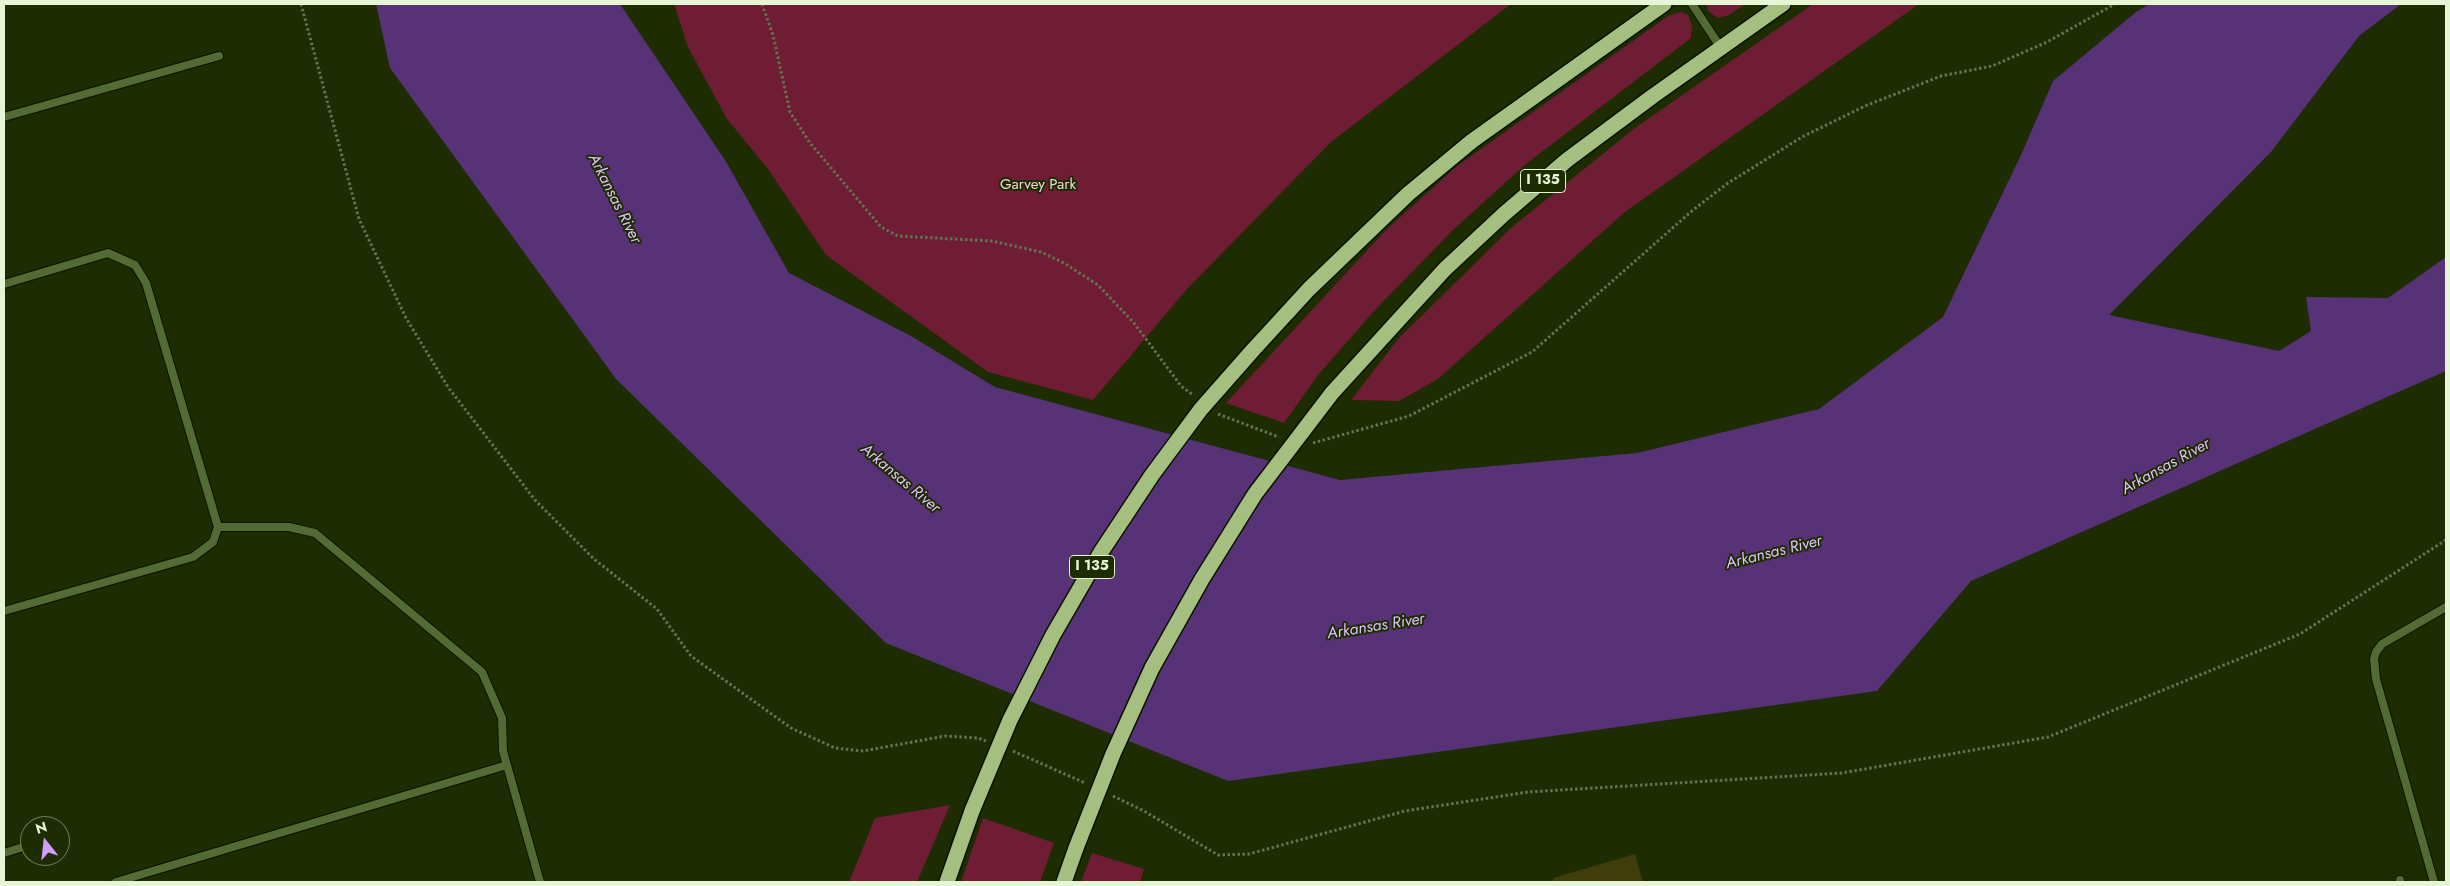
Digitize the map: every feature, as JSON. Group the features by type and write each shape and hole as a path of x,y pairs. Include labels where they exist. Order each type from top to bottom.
{"highway":[{"name":"I 135","path":"946,882 972,811 1010,720 1053,635 1101,552 1152,475 1201,409 1309,288 1408,194 1472,141 1664,4"},
{"name":"I 135","path":"1064,882 1113,754 1152,668 1202,579 1256,494 1332,393 1446,270 1504,214 1567,160 1783,4"}],"lane":[{"path":"1692,4 1721,48"},
{"path":"4,117 219,56"},
{"path":"4,284 108,253 135,265 146,283 218,527 213,542 193,556 4,610"},
{"path":"218,527 289,526 315,533 482,672 502,718 503,751 540,882"},
{"path":"2434,882 2376,680 2374,659 2376,652 2382,644 2446,607"},
{"path":"116,882 507,765"},
{"path":"4,853 20,848"}],"path":[{"path":"301,4 363,227 406,318 448,386 534,500 594,559 657,609 691,656 791,728 835,748 863,750 945,736 978,738 994,744"},
{"path":"1108,794 1144,811 1218,856 1249,854 1405,811 1528,792 1842,773 2048,737 2300,634 2446,540"},
{"path":"1011,750 1090,786"}],"green space":[{"name":"Garvey Park","path":"674,4 1511,4 1331,142 1188,288 1093,400 988,372 826,255 768,169 727,119 688,47"},
{"path":"1707,4 1745,4 1729,15 1718,18 1708,11"},
{"path":"1813,4 1919,4 1625,212 1438,379 1399,401 1351,400 1399,338 1512,227 1635,128"},
{"path":"1681,12 1688,15 1692,25 1691,38 1526,164 1453,230 1376,309 1318,375 1284,423 1226,403 1385,231 1457,166 1668,16"},
{"path":"950,805 917,882 849,882 875,818"},
{"path":"983,818 1054,843 1040,882 961,882"},
{"path":"1092,853 1144,869 1140,882 1081,882"}],"water":[{"name":"Arkansas River","path":"376,4 620,4 725,160 789,273 911,336 995,387 1340,480 1637,453 1819,409 1943,317 2021,155 2053,81 2136,12 2149,4 2401,4 2359,36 2271,152 2109,315 2279,351 2311,331 2306,297 2388,298 2446,257 2446,371 1971,581 1877,691 1228,781 886,643 616,379 390,68"}],"building":[{"path":"1635,854 1643,882 1553,882 1553,878"}]}
